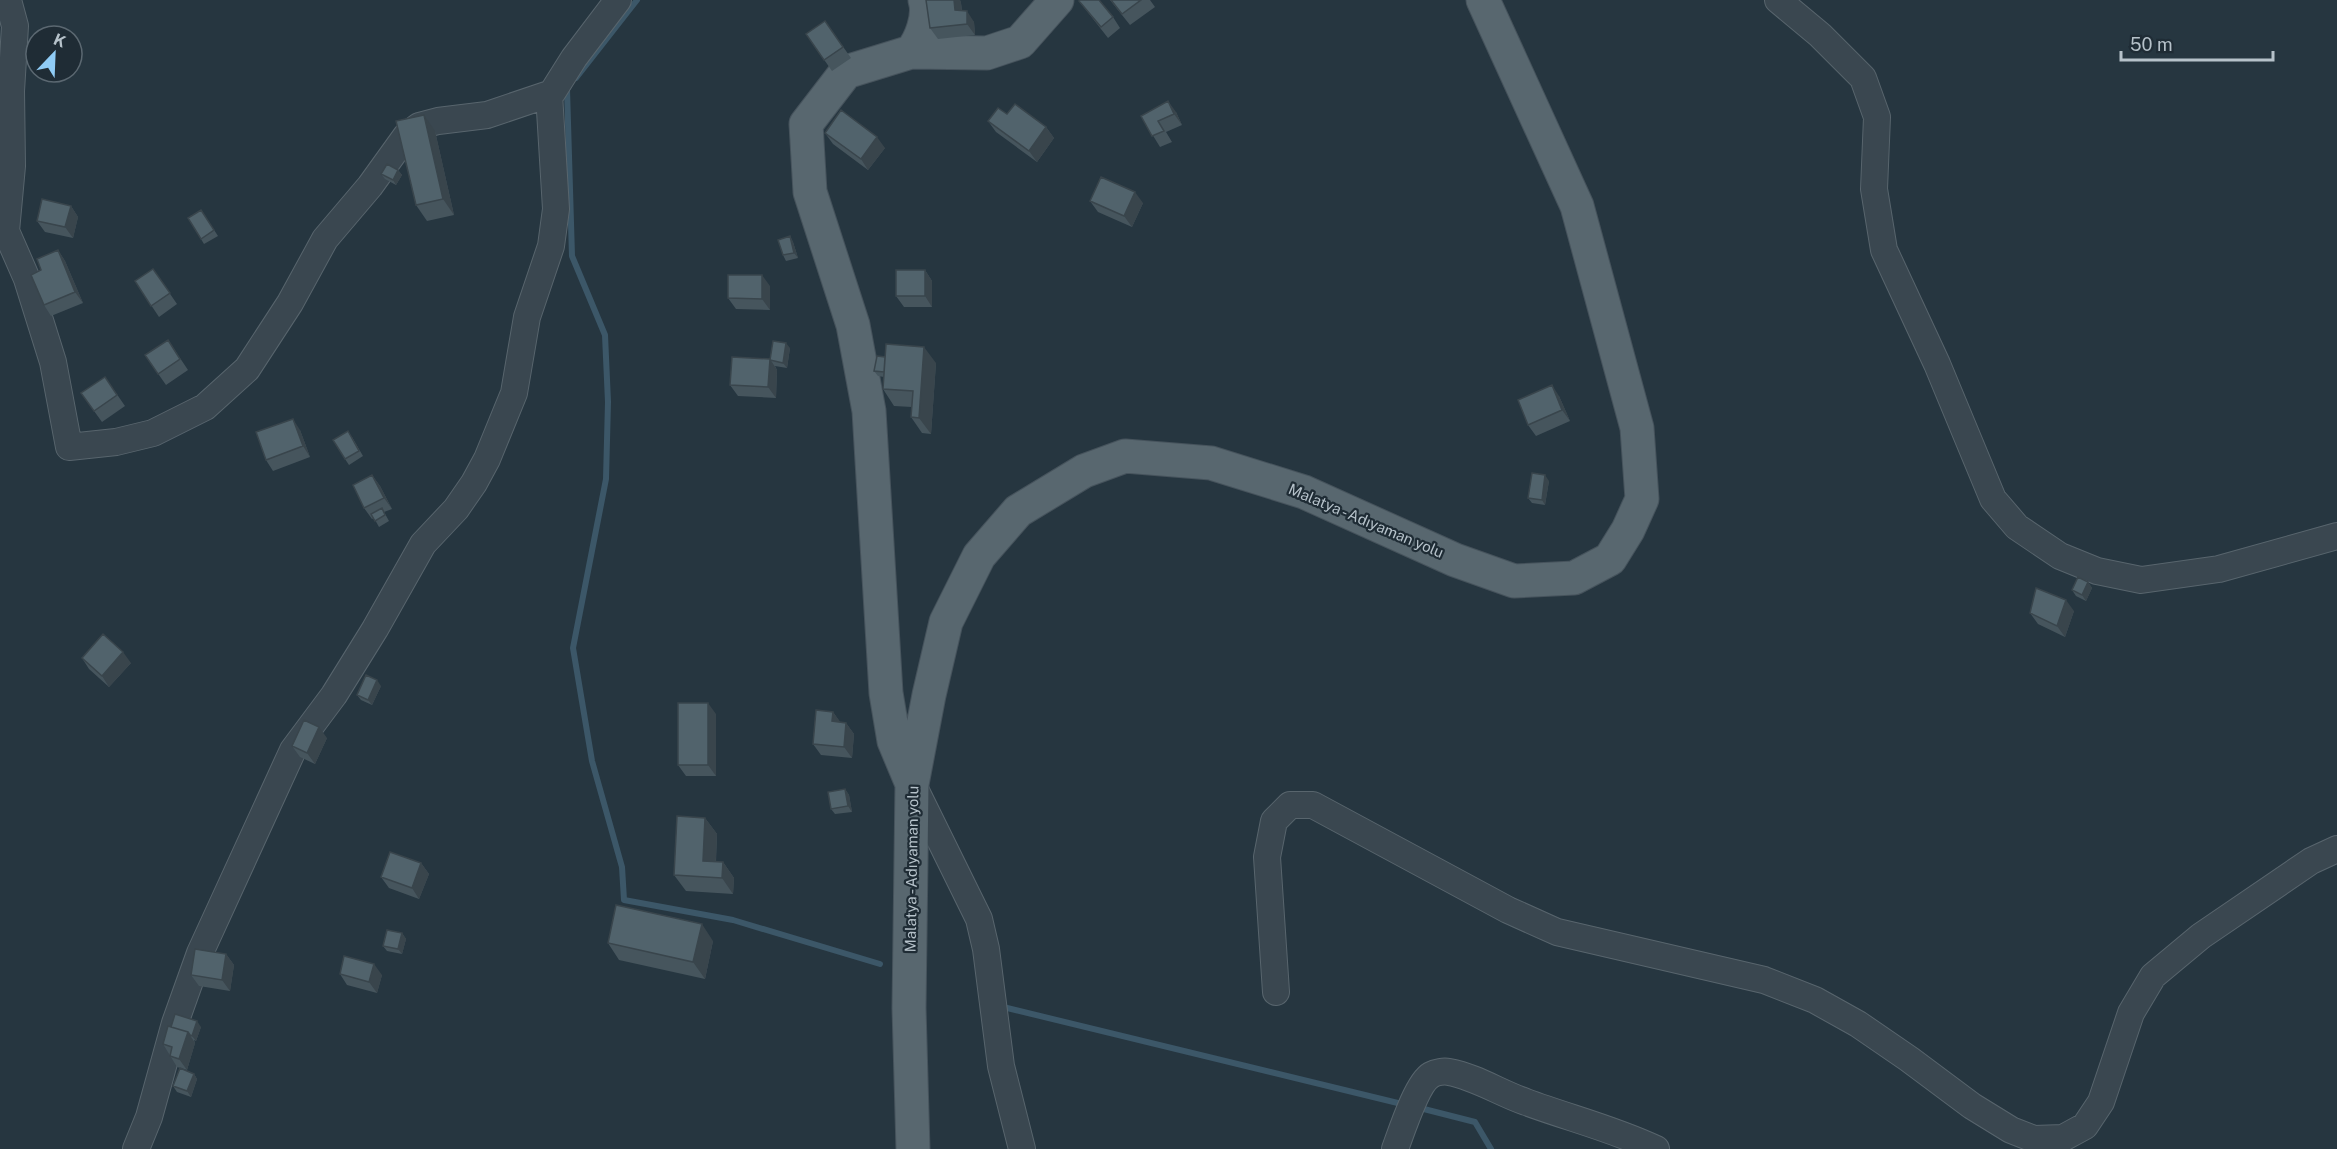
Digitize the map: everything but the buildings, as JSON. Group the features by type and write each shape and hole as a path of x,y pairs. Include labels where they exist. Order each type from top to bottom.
{"main road":[{"path":"911,52 920,42 927,6 925,0"},
{"path":"912,784 894,741 886,693 868,411 853,325 810,192 807,124 846,72 911,52 987,53 1020,42 1057,0"},
{"name":"Malatya - Adıyaman yolu","path":"913,1149 909,1008 912,784 946,622 979,556 1018,511 1084,471 1125,456 1211,463 1304,492 1455,560 1514,581 1574,578 1610,559 1628,530 1642,499 1637,428 1577,206 1483,0"}],"street":[{"path":"8,0 15,26 11,91 12,166 6,231 27,279 52,362 69,447 116,442 153,433 205,407 247,369 290,303 325,239 370,186 405,136 419,126 438,121 487,115 552,93 574,58 618,0"},
{"path":"1778,0 1820,35 1863,78 1877,117 1874,189 1884,250 1937,364 1993,499 2017,527 2060,556 2097,571 2142,580 2219,568 2337,536"},
{"path":"136,1149 149,1117 175,1023 200,953 293,750 334,695 375,629 423,544 456,509 474,483 487,459 513,393 527,317 551,246 555,209 549,94"},
{"path":"912,784 979,919 986,949 1001,1066 1022,1149"},
{"path":"1276,993 1267,857 1274,821 1290,805 1313,805 1509,910 1557,932 1764,980 1815,1000 1858,1024 1972,1106 2011,1130 2034,1139 2063,1138 2085,1126 2102,1102 2131,1013 2153,976 2201,936 2311,861 2337,849"},
{"path":"1395,1149 1417,1095 1432,1074 1448,1072 1479,1081 1526,1102 1656,1149"}],"waterway":[{"path":"576,78 637,0"},
{"path":"569,86 567,89 572,256 605,335 608,402 606,479 573,648 592,761 622,867 624,900 733,920 880,964"},
{"path":"999,1006 1406,1105"},
{"path":"1416,1107 1475,1122 1491,1149"}]}
